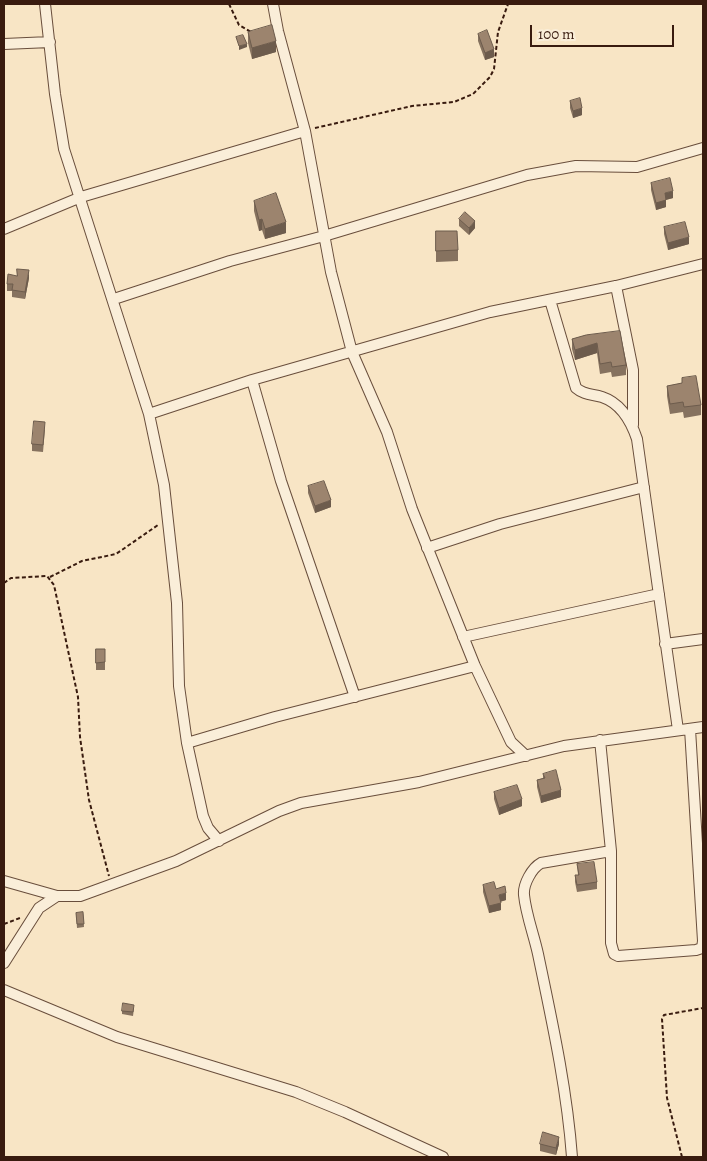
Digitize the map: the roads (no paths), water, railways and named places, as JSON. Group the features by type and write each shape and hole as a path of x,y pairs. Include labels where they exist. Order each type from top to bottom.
{"street":[{"path":"45,4 59,126 149,414 164,485 178,603 179,686 187,743 203,816 208,828 219,841"},
{"path":"273,4 278,31 305,131 340,313 352,352 396,456 412,509 475,666 510,742 526,756"},
{"path":"4,44 50,42"},
{"path":"4,228 80,197 305,131"},
{"path":"114,299 230,261 324,236 528,174 576,166 637,167 703,148"},
{"path":"149,414 252,380 490,312 616,286 703,264"},
{"path":"616,286 635,384 633,425 644,487 678,730"},
{"path":"550,300 576,388 582,393 610,401 633,425"},
{"path":"252,380 284,490 355,697"},
{"path":"427,548 500,524 644,487"},
{"path":"464,637 659,594"},
{"path":"665,644 703,640"},
{"path":"187,743 275,717 475,666"},
{"path":"4,881 58,896 80,896 176,861 279,811 301,804 367,793 600,740 703,727"},
{"path":"600,740 611,851 611,942 614,954 618,956 696,950 702,948 700,879 690,729"},
{"path":"572,1157 562,1075 524,888 535,866 541,863 611,851"},
{"path":"4,962 35,913 44,903 58,896"},
{"path":"4,990 117,1037 296,1092 345,1112 443,1157"}]}
